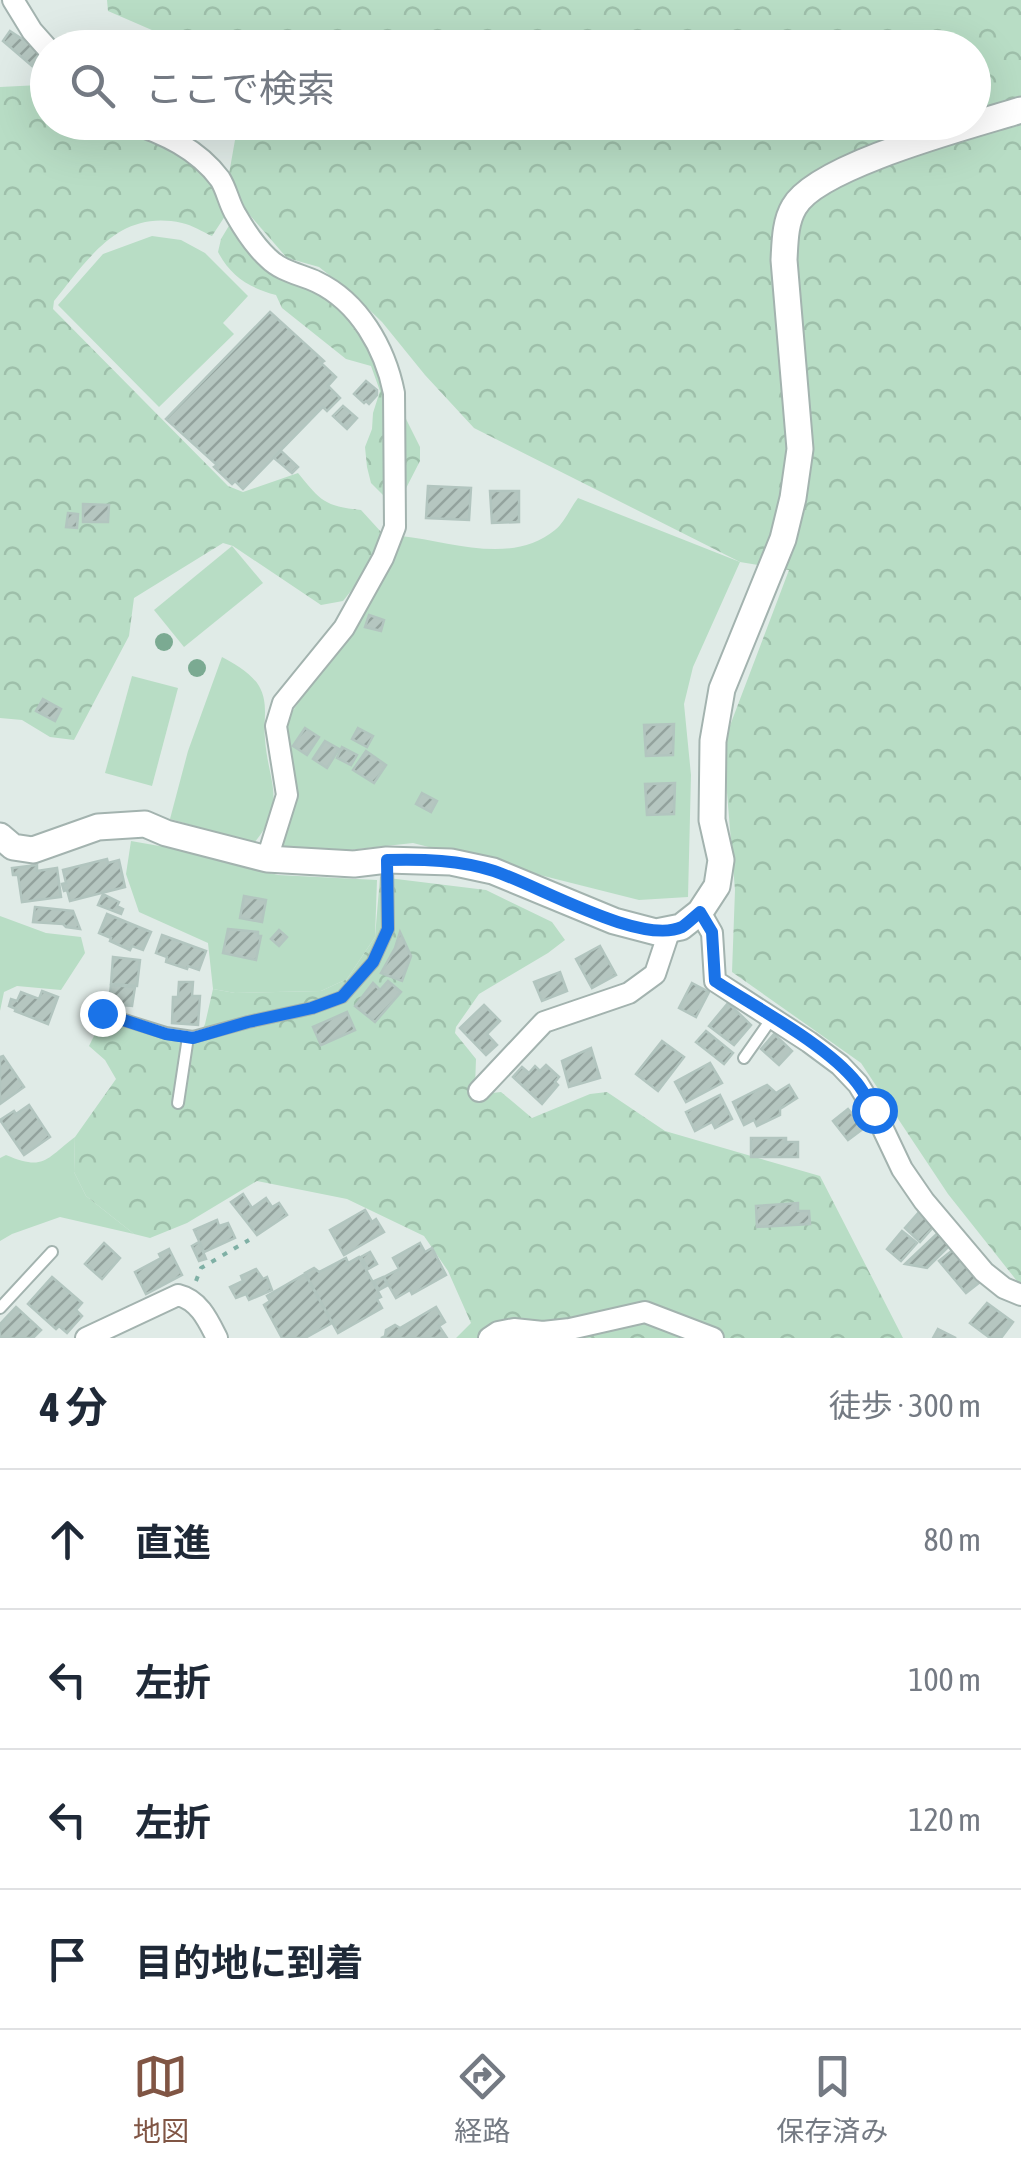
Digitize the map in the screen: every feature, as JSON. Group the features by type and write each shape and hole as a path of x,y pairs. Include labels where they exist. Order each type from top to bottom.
{"street":[{"path":"13,0 31,30"},
{"path":"991,120 1021,110"},
{"path":"172,140 192,152 220,180 236,214 266,257 286,271 317,282 351,307 378,343 394,393 394,527 383,558 344,628 284,704 276,726 286,794 267,859"},
{"path":"0,836 14,847 34,850 98,827 144,824 267,859 354,864 387,860 451,862 493,871 614,921 656,932 681,927 700,912 718,886 720,860 712,820 713,742 722,689 783,539 800,448 785,234 794,206 828,178 855,164 929,140"},
{"path":"700,912 712,932 715,981 840,1065 858,1084 902,1169 924,1201 984,1272 1004,1288 1021,1295"},
{"path":"479,1091 544,1022 629,993 655,974 670,929"},
{"path":"86,1338 178,1295 191,1298 217,1338"},
{"path":"489,1338 514,1329 570,1330 645,1312 713,1338"}],"lane":[{"path":"102,1013 166,1034 188,1037 312,1008 342,997 373,962 388,929 387,860"},
{"path":"744,1058 772,1018"},
{"path":"178,1102 188,1037"},
{"path":"0,1308 52,1252"}],"path":[{"path":"191,1298 198,1270 249,1240"}],"green space":[{"path":"107,0 1021,0 1021,1286 948,1194 861,1063 732,972 735,890 723,744 789,570 740,562 474,428 353,294 319,267 287,258 247,212 229,174 235,140 991,140 991,30 152,30 108,11"},
{"path":"30,86 30,140 153,140 176,150 209,177 229,210 212,236 186,224 160,221 123,230 93,254 54,301 53,309 228,486 243,492 298,473 324,501 361,510 382,533 362,577 343,601 321,605 223,543 134,598 129,636 74,740 50,737 22,720 0,718 0,87"},
{"path":"230,224 282,275 340,307 359,325 420,447 420,461 401,498 390,502 371,483 367,467 365,447 380,391 371,366 346,359 282,308 276,295 235,275 218,252"},
{"path":"152,236 181,240 205,253 248,296 223,323 234,334 159,407 58,305 103,254"},
{"path":"578,498 740,562 693,667 684,704 691,775 688,897 639,900 413,843 267,859 287,760 287,719 330,657 401,536 480,548 519,547 555,530"},
{"path":"232,546 263,583 184,647 154,610"},
{"path":"222,657 252,677 264,699 273,804 254,843 170,819 188,751"},
{"path":"132,676 178,688 152,786 105,773"},
{"path":"131,841 278,875 377,880 375,937 347,979 321,991 235,993 213,989 208,943 139,912 126,874"},
{"path":"380,877 486,890 552,922 565,940 479,994 456,1027 455,1033 476,1059 475,1087 483,1094 501,1092 532,1118 590,1094 607,1092 665,1131 820,1176 903,1338 456,1338 471,1323 448,1271 424,1236 347,1199 257,1181 187,1223 150,1238 134,1234 86,1196 74,1172 75,1137 116,1079 105,1060 89,1046 97,1030 130,1026 181,1043 196,1043 213,989 235,993 321,991 347,979 375,937"},
{"path":"0,916 46,933 81,937 85,953 61,990 17,986 4,992 0,1011"},
{"path":"75,1137 74,1172 86,1196 134,1234 60,1217 0,1241 0,1158 6,1155 29,1162 44,1161"}],"building":[{"path":"10,31 30,44 30,64 3,41"},
{"path":"270,312 324,361 321,363 336,377 328,386 340,398 327,411 323,407 243,489 235,481 232,484 214,467 217,465 166,419"},
{"path":"366,381 377,390 369,404 354,394"},
{"path":"343,406 357,418 347,429 333,416"},
{"path":"281,451 298,467 292,473 274,458"},
{"path":"428,486 471,488 469,520 426,518"},
{"path":"490,491 519,491 519,522 492,523"},
{"path":"83,504 109,505 108,522 83,522"},
{"path":"68,513 78,514 77,528 66,527"},
{"path":"369,615 384,620 381,631 365,627"},
{"path":"43,699 61,709 55,721 36,711"},
{"path":"674,724 673,755 646,756 644,725"},
{"path":"305,728 319,737 307,755 293,746"},
{"path":"358,728 373,736 367,747 352,739"},
{"path":"325,741 339,749 327,768 313,759"},
{"path":"342,747 357,755 351,765 337,758"},
{"path":"366,751 386,765 374,783 353,770"},
{"path":"675,783 674,814 647,815 645,784"},
{"path":"422,793 437,801 431,812 416,804"},
{"path":"107,859 108,863 119,860 125,887 70,901 62,884 66,883 63,870"},
{"path":"37,865 37,871 57,868 61,897 22,902 18,875 13,875 12,868"},
{"path":"103,894 119,902 121,914 98,905"},
{"path":"244,896 266,900 262,922 240,918"},
{"path":"35,907 73,911 80,929 33,922"},
{"path":"107,914 151,932 143,950 132,946 130,950 99,933"},
{"path":"228,929 258,932 261,936 256,960 223,953"},
{"path":"279,930 287,937 279,946 271,939"},
{"path":"400,932 411,956 402,981 381,973"},
{"path":"162,935 206,951 199,970 166,962 167,957 156,953"},
{"path":"600,946 616,975 592,988 576,959"},
{"path":"113,957 140,960 137,986 111,984"},
{"path":"560,972 567,991 542,1001 534,982"},
{"path":"388,981 401,992 375,1022 355,1006 373,983 380,990"},
{"path":"179,982 193,982 192,996 200,996 198,1025 172,1023 173,997 178,997"},
{"path":"692,983 709,992 696,1017 679,1008"},
{"path":"111,985 135,987 132,1006 109,1004"},
{"path":"42,991 58,997 48,1024 9,1006 11,999 17,1001 21,992 39,999"},
{"path":"728,1003 751,1025 734,1045 709,1026"},
{"path":"484,1005 500,1021 487,1034 497,1045 486,1055 460,1028"},
{"path":"347,1012 355,1030 321,1045 313,1027"},
{"path":"706,1031 733,1053 724,1064 696,1042"},
{"path":"774,1034 792,1051 779,1065 761,1049"},
{"path":"662,1041 684,1057 658,1091 636,1074"},
{"path":"591,1048 600,1078 569,1087 562,1061"},
{"path":"0,1057 24,1087 0,1104"},
{"path":"710,1063 722,1083 686,1102 675,1082"},
{"path":"546,1065 559,1077 555,1082 558,1085 542,1104 513,1077 522,1067 529,1073 535,1066 540,1071"},
{"path":"767,1085 776,1093 789,1085 797,1098 780,1109 780,1115 757,1126 754,1120 744,1125 733,1102"},
{"path":"720,1095 732,1119 715,1128 712,1122 695,1131 686,1112"},
{"path":"29,1105 50,1137 24,1155 0,1120"},
{"path":"848,1109 864,1128 848,1140 833,1121"},
{"path":"751,1138 798,1142 798,1157 751,1157"},
{"path":"243,1194 252,1208 266,1198 272,1207 279,1203 287,1215 257,1235 231,1202"},
{"path":"798,1203 798,1211 809,1211 810,1224 757,1227 756,1206"},
{"path":"365,1210 384,1232 344,1255 330,1230"},
{"path":"920,1211 936,1224 920,1242 905,1228"},
{"path":"217,1220 219,1226 228,1223 235,1238 204,1252 194,1230"},
{"path":"902,1231 917,1243 901,1261 887,1249"},
{"path":"940,1231 950,1245 927,1268 905,1264"},
{"path":"199,1242 206,1259 199,1261 192,1246"},
{"path":"104,1243 120,1258 102,1279 85,1264"},
{"path":"420,1243 425,1252 432,1248 446,1275 412,1294 410,1290 396,1298 384,1277 399,1269 393,1258"},
{"path":"169,1249 182,1275 146,1294 135,1272"},
{"path":"954,1249 980,1282 966,1293 939,1261"},
{"path":"370,1252 377,1264 368,1269 361,1257"},
{"path":"359,1257 381,1297 377,1299 382,1308 338,1333 305,1273 314,1268 319,1272 346,1258 348,1263"},
{"path":"256,1269 263,1279 267,1277 272,1290 249,1300 246,1294 236,1298 230,1287"},
{"path":"305,1274 332,1323 305,1338 282,1338 264,1305 270,1301 267,1296"},
{"path":"52,1277 82,1303 76,1310 82,1316 67,1333 59,1326 56,1329 28,1304"},
{"path":"383,1277 388,1285 379,1290 374,1281"},
{"path":"987,1303 1013,1322 1001,1338 990,1338 970,1323"},
{"path":"16,1307 41,1330 33,1338 0,1338 0,1324"},
{"path":"436,1307 445,1322 439,1326 447,1338 381,1338 386,1330 395,1325 400,1328"},
{"path":"938,1329 956,1338 933,1338"}],"route":[{"path":"102,1013 166,1034 193,1038 342,997 373,962 388,929 387,860 451,862 493,871 614,921 656,932 681,927 700,912 712,932 715,981 840,1065 874,1110"}]}
